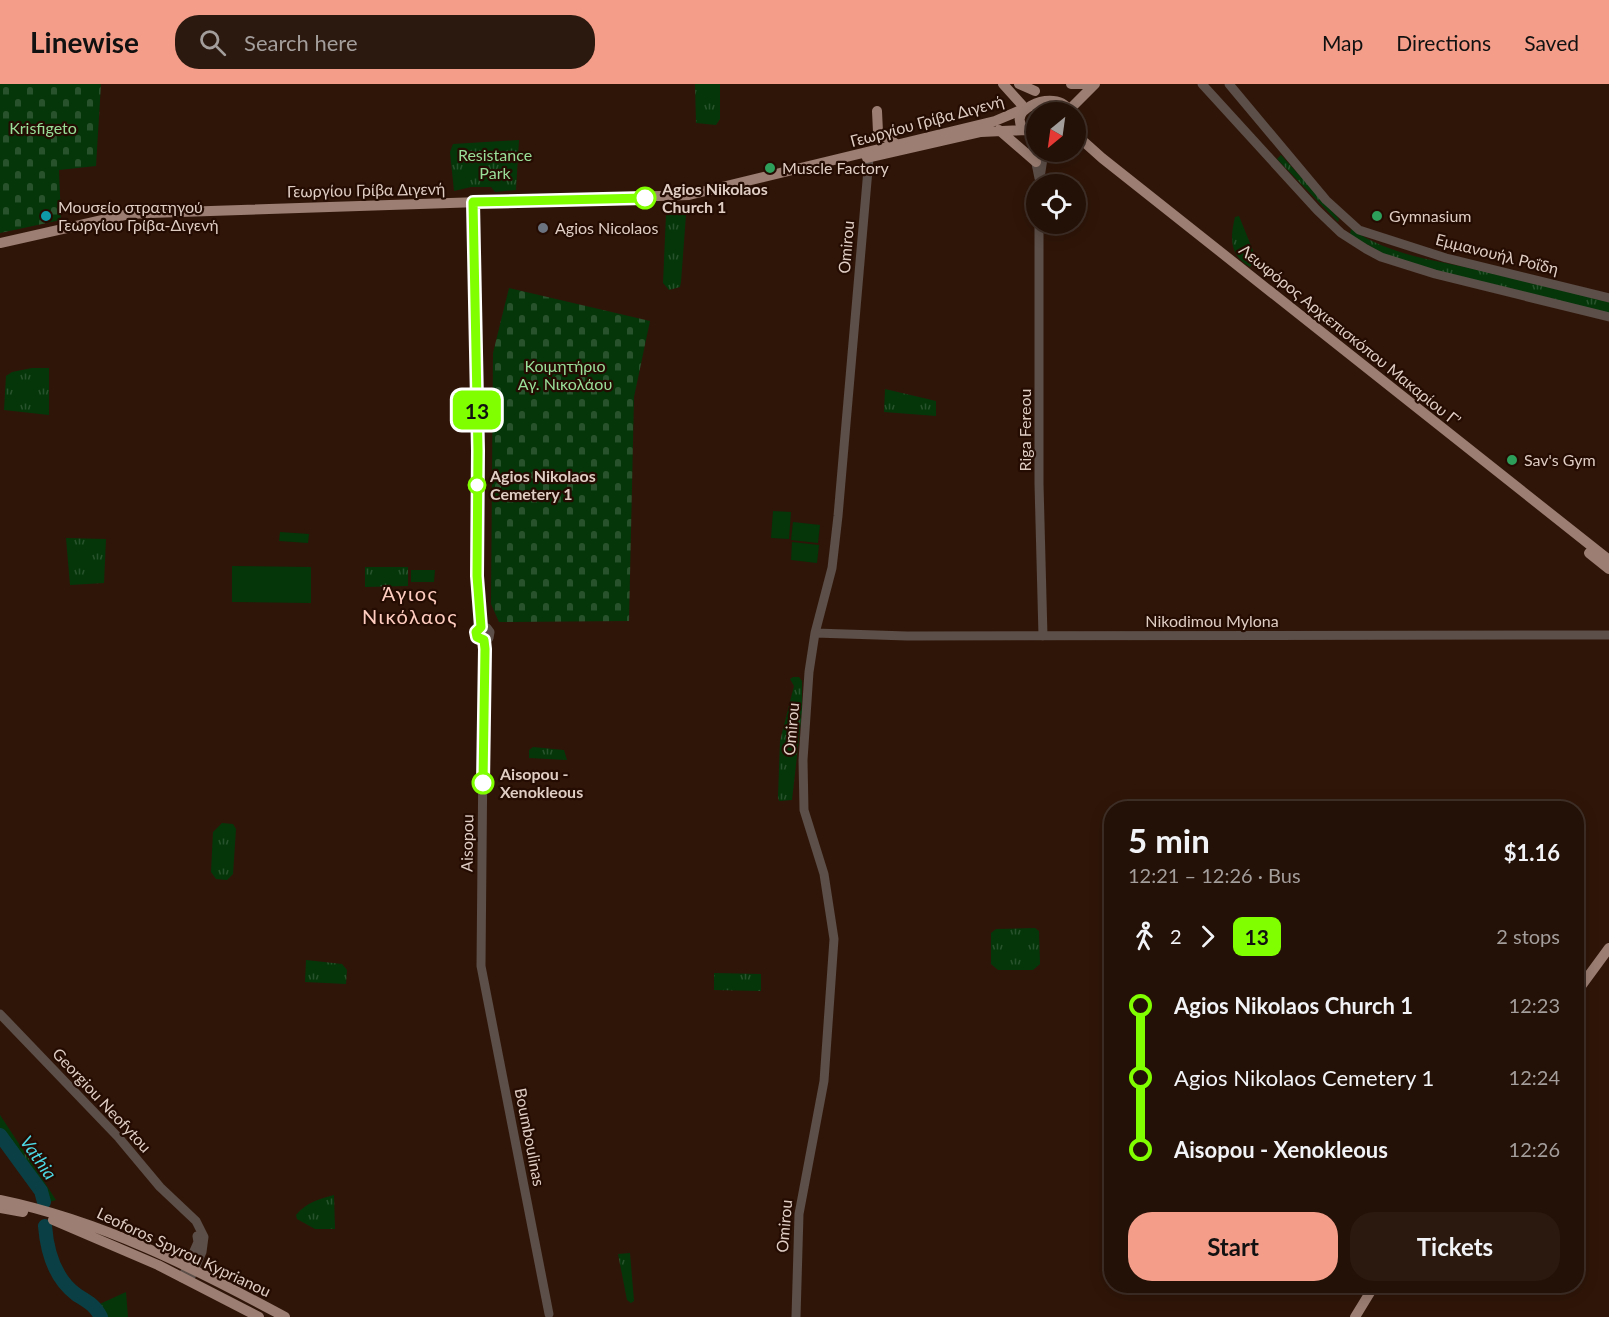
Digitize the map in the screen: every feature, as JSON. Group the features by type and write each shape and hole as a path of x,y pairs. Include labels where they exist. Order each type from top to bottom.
{"main road":[{"path":"1003,84 1021,108 1026,120"},
{"path":"1019,84 1054,91 1067,102"},
{"path":"1071,84 1084,84"},
{"path":"1078,102 1095,84"},
{"path":"1021,108 1037,88"},
{"name":"Γεωργίου Γρίβα Διγενή","path":"0,243 129,214 281,207 689,195 995,122 1021,108"},
{"path":"878,111 876,124 878,132 896,144"},
{"path":"999,130 1026,153"},
{"name":"Γεωργίου Γρίβα Διγενή","path":"840,160 869,158 999,130 1026,133"},
{"name":"Λεωφόρος Αρχιεπισκόπου Μακαρίου Γ’","path":"1086,144 1609,560"},
{"name":"Λεωφόρος Αρχιεπισκόπου Μακαρίου Γ’","path":"1086,150 1609,569"},
{"path":"1584,982 1609,948"},
{"name":"Leoforos Spyrou Kyprianou","path":"0,1200 78,1220 191,1268 285,1317"},
{"name":"Leoforos Spyrou Kyprianou","path":"0,1208 61,1222 186,1279 259,1317"},
{"path":"1355,1317 1370,1293"}],"street":[{"path":"1202,84 1258,148 1341,233 1381,257 1435,274 1609,317"},
{"name":"Εμμανουήλ Ροΐδη","path":"1229,84 1348,223 1391,242 1446,258 1609,298"},
{"name":"Omirou","path":"796,1317 799,1214 824,1081 834,939 824,874 804,810 802,783 809,672 815,633 832,568 837,526 869,158"},
{"path":"1036,162 1038,174"},
{"name":"Aisopou","path":"473,202 478,451 477,538 481,627 487,628 490,632 484,645 481,966"},
{"path":"1341,233 1348,223"},
{"name":"Riga Fereou","path":"1039,234 1043,636"},
{"name":"Nikodimou Mylona","path":"815,633 1043,636 1609,635"},
{"name":"Boumboulinas","path":"481,966 549,1314"},
{"name":"Georgiou Neofytou","path":"0,1014 119,1138 180,1208 197,1234 198,1242 186,1279"},
{"name":"Georgiou Neofytou","path":"180,1208 196,1221 204,1237 202,1252 191,1268"}],"green space":[{"name":"Krisfigeto","path":"0,84 101,84 96,166 59,170 61,220 0,233"},
{"path":"695,84 720,84 720,119 716,125 696,123"},
{"name":"Resistance Park","path":"519,140 516,190 495,192 491,187 471,187 454,191 450,152 453,144"},
{"path":"1281,155 1339,219 1338,222 1277,159"},
{"path":"666,215 686,215 680,287 669,290 663,283"},
{"path":"1239,216 1256,258 1250,267 1238,257 1233,245 1233,225 1235,217"},
{"path":"1351,229 1399,252 1609,302 1609,314 1410,264 1386,255 1350,235"},
{"name":"Κοιμητήριο Αγ. Νικολάου","path":"509,288 650,321 634,397 629,621 499,622 491,604 493,353"},
{"path":"32,368 49,368 49,415 4,410 6,376 12,372"},
{"path":"885,389 936,401 936,416 884,412"},
{"path":"773,511 791,512 789,539 771,538"},
{"path":"793,522 820,525 818,543 791,540"},
{"path":"280,532 309,534 308,543 279,541"},
{"path":"66,538 106,539 104,583 70,585"},
{"path":"792,542 819,545 817,563 791,560"},
{"path":"232,566 311,567 311,603 232,602"},
{"path":"365,567 408,567 408,586 365,587"},
{"path":"411,570 435,570 434,582 411,582"},
{"path":"799,677 802,681 802,712 792,800 779,801 780,741 794,686 790,679"},
{"path":"533,747 564,750 567,760 529,758 529,750"},
{"path":"222,823 233,824 236,829 233,874 227,880 216,879 211,872 213,832"},
{"path":"1035,928 1039,931 1040,964 1033,970 998,970 991,964 991,933 996,929"},
{"path":"306,960 342,964 347,970 346,984 305,982"},
{"path":"714,973 761,974 761,991 714,990"},
{"path":"0,1115 56,1200 49,1202 0,1135"},
{"path":"334,1195 335,1229 315,1229 297,1219 296,1215 309,1204"},
{"path":"630,1253 634,1301 631,1303 627,1300 618,1254"},
{"path":"126,1292 128,1317 97,1317 93,1307"}],"waterway":[{"name":"Vathia","path":"0,1135 41,1191 44,1202"},
{"name":"Vathia","path":"45,1226 50,1255 58,1273 69,1288 93,1306 101,1317"}],"bus line":[{"name":"13","path":"483,783 485,649 484,640 477,637 476,632 481,627 477,576 478,451 473,202 645,198"}],"place":[{"name":"Muscle Factory","path":"770,168"},
{"name":"Agios Nikolaos Church 1","path":"645,198"},
{"name":"Μουσείο στρατηγού Γεωργίου Γρίβα-Διγενή","path":"46,216"},
{"name":"Gymnasium","path":"1377,216"},
{"name":"Agios Nicolaos","path":"543,228"},
{"name":"Sav's Gym","path":"1512,460"},
{"name":"Agios Nikolaos Cemetery 1","path":"477,485"},
{"name":"Aisopou - Xenokleous","path":"483,783"}],"district":[{"name":"Άγιος Νικόλαος","path":"410,606"}]}
